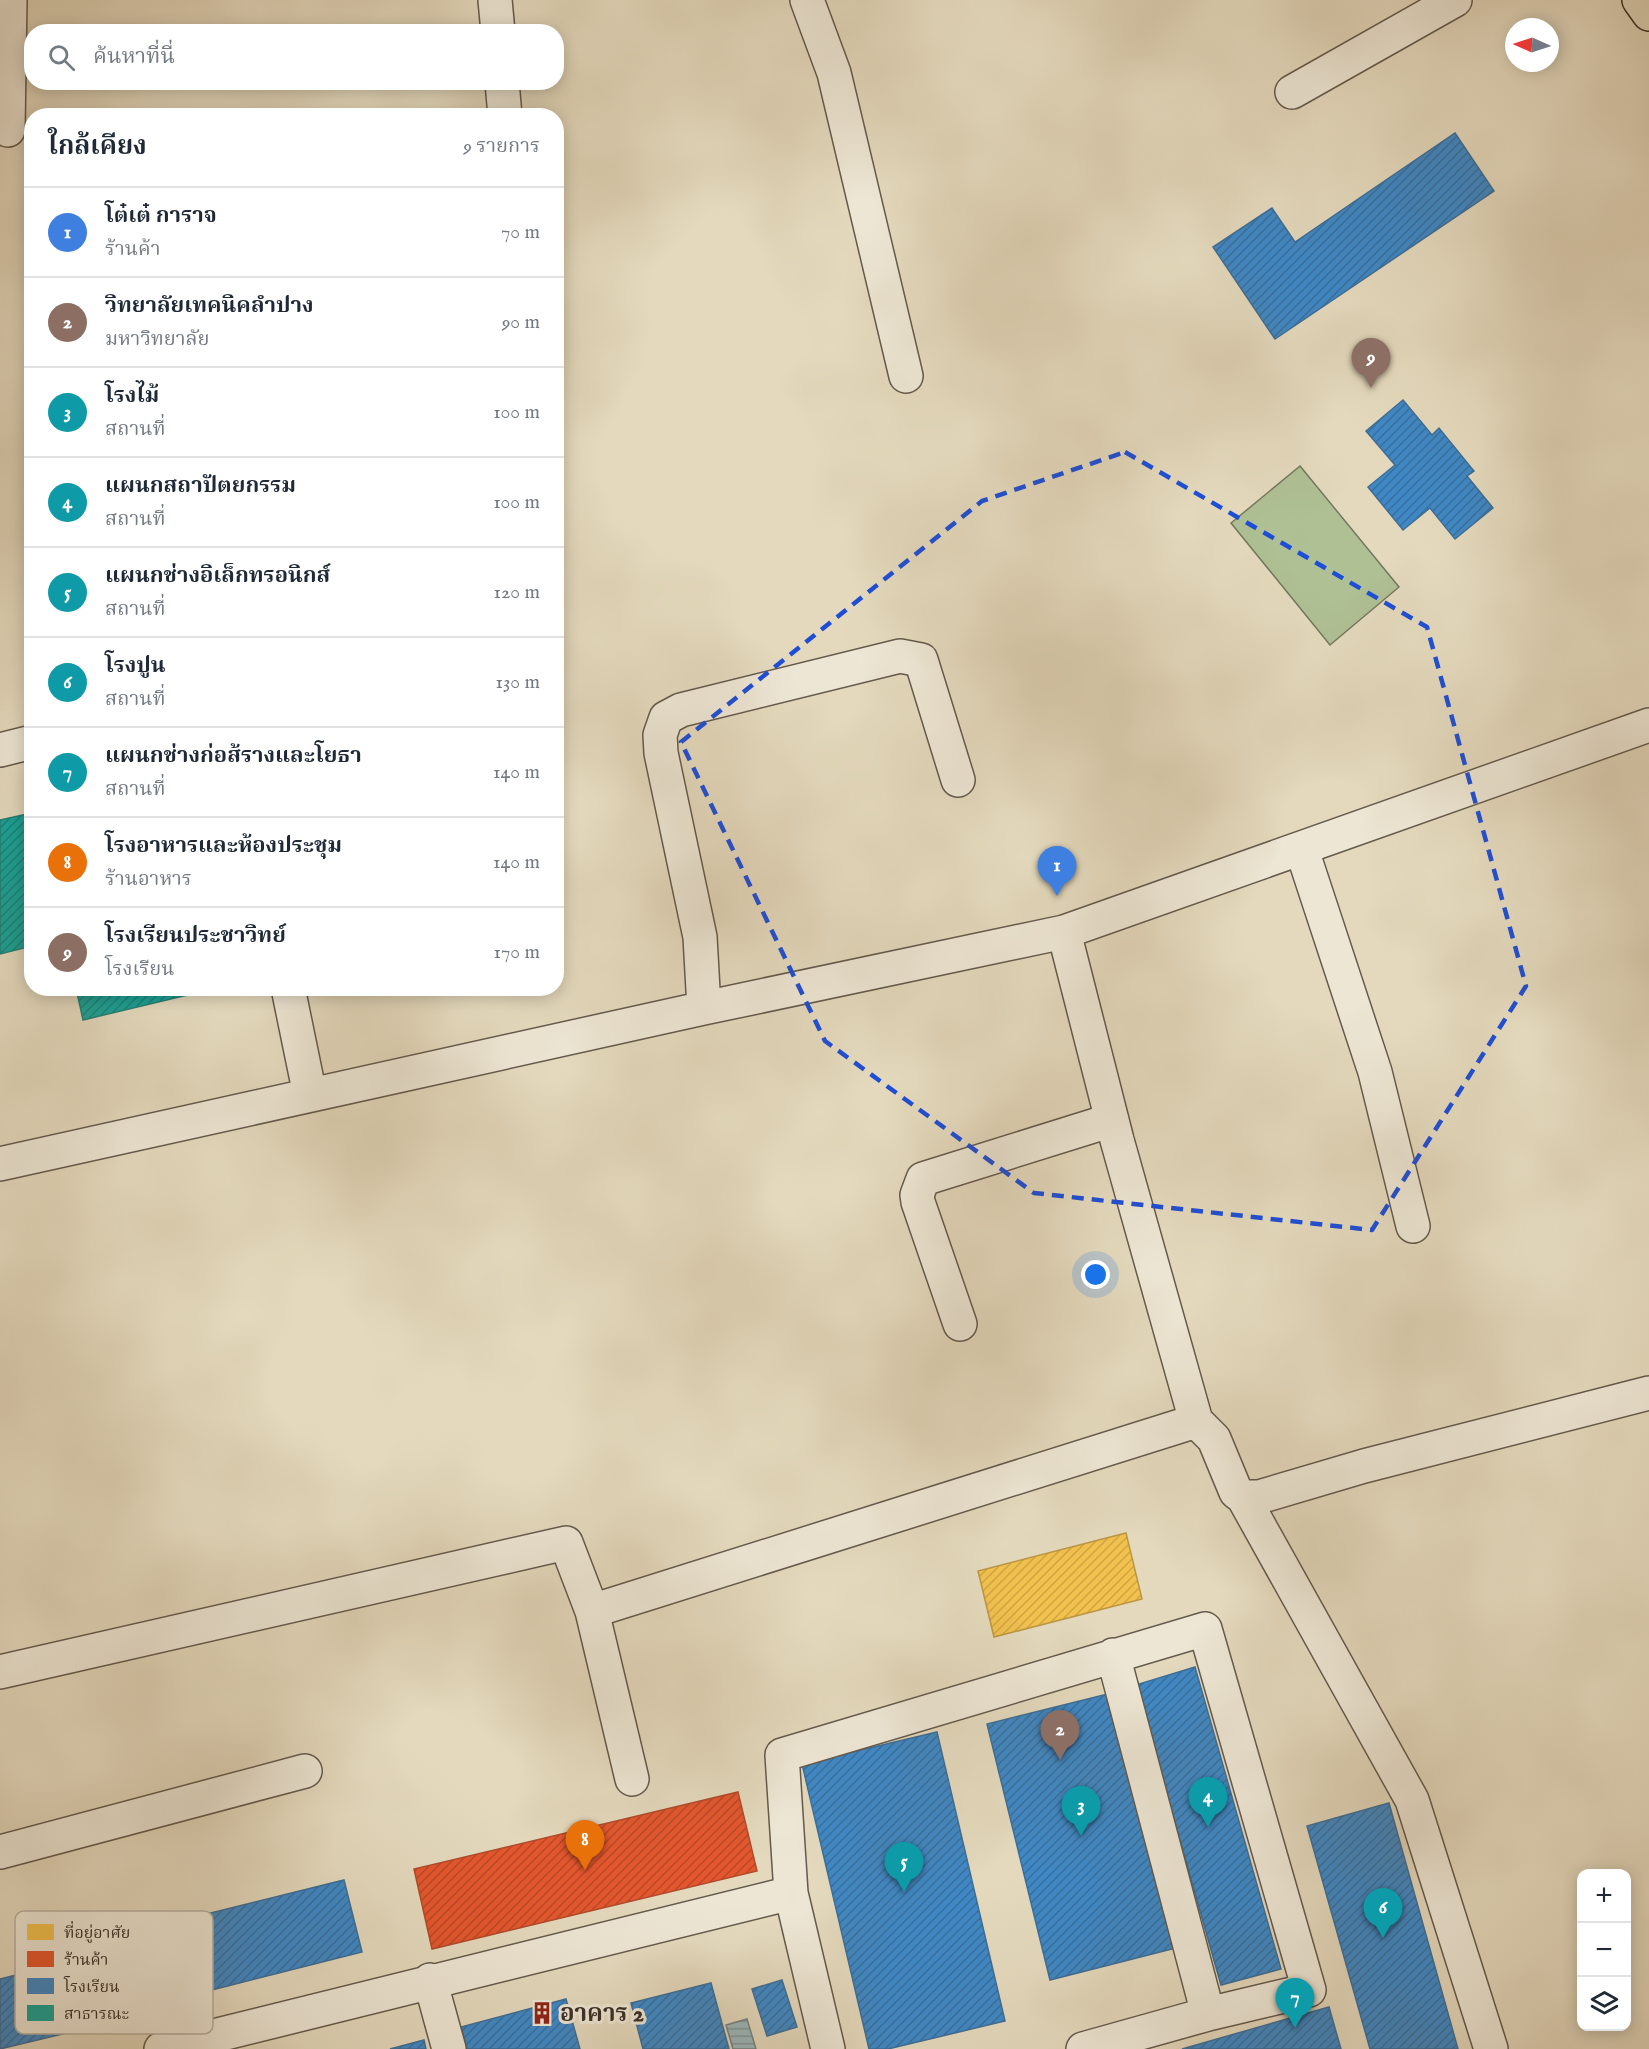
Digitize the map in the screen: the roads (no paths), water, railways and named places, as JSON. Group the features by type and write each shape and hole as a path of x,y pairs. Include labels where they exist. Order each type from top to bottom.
{"main road":[{"path":"1639,0 1649,14"}],"street":[{"path":"8,130 10,0"},
{"path":"495,0 497,24"},
{"path":"807,0 834,73 906,376"},
{"path":"1292,92 1455,0"},
{"path":"503,90 504,108"},
{"path":"704,1008 699,937 661,753 660,735 666,718 681,710 815,676 900,656 912,657 921,660 958,780"},
{"path":"0,1164 704,1008 1064,932 1302,850 1649,725"},
{"path":"0,750 24,744"},
{"path":"1302,850 1375,1072 1413,1226"},
{"path":"1064,932 1112,1120 1196,1421 1214,1439 1228,1479 1236,1492 1243,1497 1412,1800 1491,2049"},
{"path":"290,996 310,1095"},
{"path":"960,1324 916,1195 923,1179 1112,1120"},
{"path":"1243,1497 1287,1491 1364,1466 1649,1393"},
{"path":"592,1611 1196,1421"},
{"path":"0,1672 566,1542 592,1611 632,1779"},
{"path":"828,2049 791,1893 782,1755 1204,1629 1309,1990 1208,2014 1083,2049"},
{"path":"1113,1655 1208,2014"},
{"path":"0,1852 305,1771"},
{"path":"161,2049 430,1980 791,1893"},
{"path":"430,1980 449,2049"}],"water":[{"path":"747,2019 756,2049 733,2049 726,2025"}],"place":[{"name":"โรงเรียนประชาวิทย์","path":"1371,388"},
{"name":"โต๋เต๋ การาจ","path":"1057,896"},
{"name":"วิทยาลัยเทคนิคลำปาง","path":"1060,1760"},
{"name":"แผนกสถาปัตยกรรม","path":"1208,1827"},
{"name":"โรงไม้","path":"1081,1836"},
{"name":"โรงอาหารและห้องประชุม","path":"585,1870"},
{"name":"แผนกช่างอิเล็กทรอนิกส์","path":"904,1892"},
{"name":"โรงปูน","path":"1383,1938"},
{"name":"อาคาร 2","path":"542,2013"},
{"name":"แผนกช่างก่อส้รางและโยธา","path":"1295,2028"}]}
